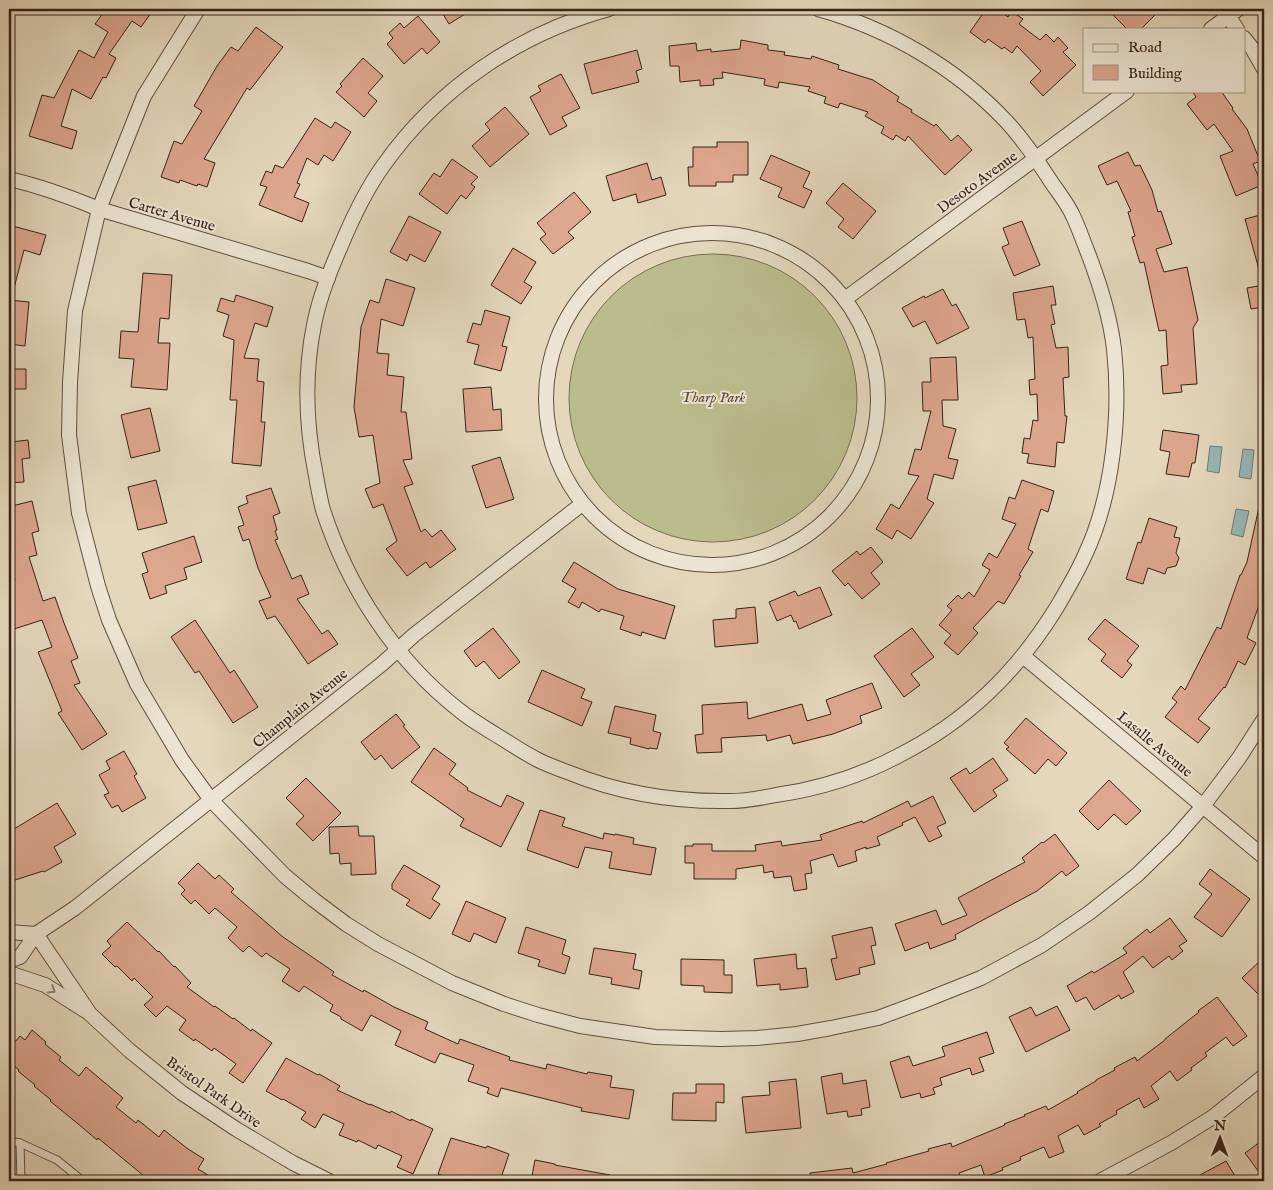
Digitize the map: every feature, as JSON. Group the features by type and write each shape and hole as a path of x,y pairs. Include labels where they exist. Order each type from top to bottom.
{"street":[{"path":"198,9 144,96 99,209 75,311 70,382 70,435 79,513 108,620 137,684 182,760 211,800 285,876 346,924 378,944 452,983 504,1004 580,1026 654,1037 722,1039 797,1034 878,1018 980,978 1042,946 1089,913 1137,875 1203,806 1239,758 1264,719"},
{"path":"609,9 581,16 524,42 474,73 431,109 382,167 351,223 320,298 312,331 308,372 308,416 313,462 322,506 340,557 366,605 398,650 432,687 458,710 540,762 580,777 613,788 676,800 723,801 738,801 794,793 847,778 882,764 931,738 959,719 986,696 1010,672 1036,640 1071,584 1088,550 1105,499 1114,443 1116,411 1114,347 1098,278 1072,212 1036,158 1010,124 994,108 958,77 929,57 891,36 857,21 818,9"},
{"path":"1212,28 1230,11 1237,28"},
{"path":"1246,40 1264,69"},
{"name":"Desoto Avenue","path":"846,299 1126,92"},
{"name":"Carter Avenue","path":"9,179 31,184 99,209 328,278"},
{"path":"704,233 760,240 799,257 824,276 846,299 862,326 874,356 880,400 873,446 854,487 822,526 775,554 740,564 700,566 650,554 608,529 582,504 554,454 545,398 550,357 568,314 595,280 621,260 650,245 676,237 704,233"},
{"name":"Champlain Avenue","path":"9,961 20,957 36,934 75,908 422,629 582,504"},
{"name":"Lasalle Avenue","path":"1023,656 1264,858"},
{"path":"9,932 36,934"},
{"name":"Bristol Park Drive","path":"36,934 90,1014"},
{"name":"Bristol Park Drive","path":"9,973 45,985 90,1014 130,1051 182,1093 293,1164 329,1181"},
{"path":"1100,1181 1171,1143 1213,1117 1264,1076"}],"lane":[{"path":"9,1141 20,1143 57,1160 83,1181"},
{"path":"20,1143 21,1181"}],"green space":[{"name":"Tharp Park","path":"713,254 741,257 768,265 781,271 815,296 840,330 846,343 854,370 857,398 854,426 846,453 840,466 815,500 781,525 768,531 741,539 713,542 685,539 658,531 645,525 611,500 586,466 580,453 572,426 569,398 572,370 580,343 586,330 611,296 645,271 658,265 685,257"}],"water":[{"path":"1210,446 1222,447 1219,473 1207,471"},
{"path":"1243,449 1254,450 1251,479 1239,477"},
{"path":"1236,509 1249,511 1243,537 1231,534"}],"building":[{"path":"106,9 154,9 141,27 132,21 109,54 116,58 106,78 103,77 91,99 72,89 61,126 77,131 72,149 29,136 42,95 54,98 79,50 94,58 108,32 95,24"},
{"path":"440,9 473,9 449,24"},
{"path":"986,9 997,9 1008,17 1011,11 1023,19 1019,24 1040,40 1046,34 1054,42 1058,37 1068,48 1063,52 1076,65 1043,96 1030,82 1041,71 1017,46 1012,53 1004,47 1002,49 988,39 985,43 970,32"},
{"path":"1107,9 1161,9 1142,28 1126,28"},
{"path":"418,16 440,42 427,54 422,48 404,64 387,44 393,38 389,33 400,23 404,28"},
{"path":"256,27 283,47 250,90 247,88 204,159 215,163 207,187 198,184 197,186 180,180 179,183 161,177 174,141 182,144 202,111 194,106 217,66 231,47 238,51"},
{"path":"741,40 768,45 768,50 785,52 784,55 811,59 812,56 839,65 838,69 873,80 899,97 897,101 912,110 911,112 934,126 936,124 951,141 958,135 972,150 945,175 908,136 905,141 896,135 893,140 881,133 884,127 865,116 868,112 840,103 838,108 824,103 826,97 808,91 810,87 779,82 778,88 764,85 765,79 722,72 723,78 713,79 714,85 700,86 700,80 680,82 679,66 670,66 669,46 696,43 697,51 711,49 711,52 740,49"},
{"path":"637,50 642,69 636,71 639,82 592,94 584,64"},
{"path":"363,58 383,76 368,93 377,101 364,117 336,92 342,86 340,84"},
{"path":"561,74 580,108 562,117 567,126 550,135 530,97 541,91 538,86"},
{"path":"1193,92 1222,92 1247,129 1260,161 1253,164 1262,185 1236,196 1220,156 1233,151 1214,124 1207,130 1187,104 1196,97"},
{"path":"505,107 529,134 490,167 472,146 490,130 485,124"},
{"path":"315,118 331,128 335,122 351,132 333,161 324,155 318,165 307,158 297,183 300,184 294,197 309,203 302,222 259,205 267,187 260,185 266,171 272,173 275,165 283,168"},
{"path":"717,142 748,142 748,175 733,175 733,182 716,182 716,186 689,186 688,167 693,167 693,147 717,147"},
{"path":"1128,152 1135,166 1140,165 1152,190 1158,212 1161,211 1172,244 1156,249 1164,272 1187,267 1198,320 1193,328 1197,384 1181,385 1182,392 1163,394 1161,366 1168,365 1166,330 1159,331 1144,262 1140,263 1132,237 1135,236 1128,212 1131,211 1117,181 1107,185 1098,166"},
{"path":"771,155 810,172 803,187 812,191 804,208 778,197 782,188 760,179"},
{"path":"452,159 478,177 471,184 475,187 466,199 461,195 447,214 419,194 434,173 440,177"},
{"path":"647,163 652,180 661,177 666,195 638,203 636,194 613,201 606,176"},
{"path":"843,183 876,211 853,239 838,227 844,219 826,203"},
{"path":"574,192 591,212 568,232 574,238 553,254 540,239 546,234 537,223"},
{"path":"1264,214 1264,273 1260,273 1245,219"},
{"path":"409,216 441,232 425,262 410,254 407,261 390,252"},
{"path":"1022,221 1040,265 1014,276 1002,247 1009,244 1003,228"},
{"path":"9,225 46,235 40,255 24,250 13,292 9,292"},
{"path":"513,248 536,262 524,282 532,287 521,304 491,285"},
{"path":"143,273 172,275 169,319 160,318 158,343 170,343 167,390 131,387 134,359 119,358 121,331 138,332"},
{"path":"386,279 415,288 403,326 381,319 377,353 389,354 387,375 404,377 401,412 406,412 412,459 403,460 413,484 404,487 421,532 425,529 432,537 441,530 456,549 430,568 426,562 407,576 386,549 397,541 383,504 373,508 365,489 380,483 373,435 359,437 354,407 361,327 370,300 379,303"},
{"path":"1264,285 1264,307 1251,309 1247,288"},
{"path":"1053,286 1056,305 1051,305 1055,324 1051,325 1056,348 1068,347 1069,377 1063,378 1065,416 1067,416 1064,443 1057,442 1055,467 1027,463 1029,454 1022,453 1024,438 1030,439 1033,420 1038,421 1037,394 1030,395 1029,380 1035,379 1033,337 1028,338 1025,319 1017,320 1013,293"},
{"path":"943,289 952,306 956,304 969,328 937,344 925,321 913,327 902,308 924,296 925,298"},
{"path":"236,295 273,307 267,327 255,323 244,358 259,359 257,381 264,382 261,422 265,422 261,466 232,463 237,400 230,400 234,340 223,336 229,315 217,311 221,298 234,302"},
{"path":"9,300 29,302 25,346 9,344"},
{"path":"485,310 510,317 502,346 507,347 501,371 474,364 479,345 467,342 473,323 481,325"},
{"path":"956,357 958,400 942,400 943,426 956,429 948,458 958,460 953,479 934,474 927,499 934,503 911,539 897,530 892,539 876,529 891,504 899,509 919,476 908,474 915,449 921,450 931,411 923,411 922,382 931,382 930,358"},
{"path":"26,369 26,389 9,389 9,370"},
{"path":"491,387 493,410 501,409 502,430 466,432 463,389"},
{"path":"150,408 160,451 131,458 121,415"},
{"path":"1163,430 1199,435 1195,463 1192,463 1189,477 1166,474 1170,452 1160,450"},
{"path":"28,440 30,458 22,459 24,482 9,483 9,443"},
{"path":"500,457 514,499 486,508 472,466"},
{"path":"156,480 167,523 138,530 128,487"},
{"path":"1022,480 1054,491 1048,512 1041,509 1028,549 1033,552 1004,604 998,601 973,628 978,633 958,655 944,643 951,635 939,625 952,610 947,606 958,595 962,599 969,592 974,597 990,570 982,565 989,553 997,558 1016,524 1002,519 1009,497 1015,499"},
{"path":"271,488 280,513 273,516 278,539 275,540 292,579 301,575 309,594 297,599 322,634 328,630 338,644 308,664 275,616 267,619 259,601 271,597 258,568 249,539 243,541 238,527 244,525 238,507 248,503 246,496"},
{"path":"32,501 39,531 32,533 37,555 29,557 43,601 55,597 78,658 71,661 80,683 74,685 107,734 82,750 58,713 62,711 38,652 52,647 42,620 14,629 9,612 9,581 15,580 9,556 9,517 14,516 12,506"},
{"path":"1259,507 1264,508 1264,597 1262,597 1247,638 1256,643 1245,665 1238,661 1225,688 1198,719 1210,728 1198,743 1165,717 1177,702 1172,698 1181,686 1185,690 1217,627 1221,629 1240,575 1247,562"},
{"path":"1149,518 1177,527 1174,537 1180,538 1176,553 1179,558 1176,566 1167,568 1165,574 1148,568 1143,584 1126,579 1138,542 1141,543"},
{"path":"194,536 202,562 184,568 187,579 165,586 167,593 150,599 142,574 148,572 142,553"},
{"path":"871,547 883,562 871,573 880,584 862,599 848,583 845,586 832,571 857,551 860,555"},
{"path":"574,562 618,589 675,606 665,639 642,632 641,636 620,629 624,616 601,609 599,612 582,602 579,608 568,602 576,589 562,581"},
{"path":"820,587 832,615 799,629 791,615 777,621 769,602 795,591 798,596"},
{"path":"755,607 758,643 715,647 713,620 736,618 736,609"},
{"path":"1105,619 1139,646 1127,661 1132,665 1122,678 1101,661 1106,654 1088,639"},
{"path":"195,620 230,673 234,670 258,707 233,723 199,671 195,673 171,637"},
{"path":"493,628 520,662 499,679 484,661 476,667 464,651"},
{"path":"912,628 934,657 911,674 920,685 904,697 874,656"},
{"path":"542,670 585,689 581,698 592,702 582,726 528,702"},
{"path":"872,683 882,708 860,716 862,723 833,734 793,744 790,735 767,741 766,735 721,738 722,752 697,753 695,735 703,734 702,705 747,702 748,719 802,704 807,721 831,714 826,700"},
{"path":"615,706 656,715 653,731 661,733 657,749 630,744 631,738 608,733"},
{"path":"396,714 420,747 392,769 381,755 375,760 361,742"},
{"path":"1026,718 1067,753 1056,766 1048,759 1035,774 1006,749 1009,747 1004,743"},
{"path":"434,748 456,764 449,774 468,788 467,790 501,807 507,795 524,803 501,847 460,826 464,819 411,782"},
{"path":"124,751 137,774 134,776 146,798 122,812 118,805 112,808 104,795 109,793 99,775 110,769 106,761"},
{"path":"993,758 1008,780 993,790 997,796 974,812 950,778 966,768 970,774"},
{"path":"306,778 341,813 313,841 296,824 304,816 286,798"},
{"path":"1109,780 1141,811 1126,825 1114,814 1098,830 1079,811"},
{"path":"933,796 946,823 937,827 942,836 929,842 915,817 877,837 880,845 855,851 857,861 838,867 833,854 810,861 812,873 805,874 807,889 794,891 791,876 774,878 773,871 764,873 763,865 736,869 736,879 694,879 694,863 685,863 685,846 712,844 712,851 756,851 755,845 781,841 782,846 822,840 820,835 862,821 863,823 908,801 911,807"},
{"path":"57,803 76,834 54,847 62,862 44,872 9,882 9,832"},
{"path":"540,810 565,818 562,826 603,839 604,833 634,838 633,844 656,848 651,875 609,868 612,852 585,847 578,868 527,850"},
{"path":"358,826 359,836 374,836 376,874 351,875 351,863 340,864 339,853 330,854 329,827"},
{"path":"1055,834 1079,866 1066,876 1062,871 1037,891 955,935 956,939 930,949 928,942 905,951 895,924 936,910 942,925 967,915 958,898 1025,862 1022,858"},
{"path":"198,863 215,879 219,875 234,889 231,892 283,937 334,972 332,975 363,992 364,990 394,1007 428,1022 425,1029 458,1044 460,1039 510,1057 509,1060 546,1069 547,1064 587,1074 588,1072 612,1076 610,1087 634,1090 629,1119 581,1111 582,1108 501,1088 498,1097 487,1093 489,1088 468,1081 474,1065 440,1053 435,1063 395,1045 401,1031 371,1015 362,1031 341,1019 341,1017 330,1011 333,1005 304,986 299,992 282,981 290,969 266,953 262,957 249,946 243,952 228,938 237,927 215,908 209,914 195,900 191,904 181,894 185,890 178,883"},
{"path":"404,865 440,886 432,899 440,904 430,919 406,905 410,900 392,889 392,884"},
{"path":"1210,869 1250,899 1222,937 1194,917 1212,894 1199,884"},
{"path":"466,901 506,918 496,943 474,933 470,942 452,934"},
{"path":"1170,918 1187,941 1179,946 1183,951 1172,960 1169,956 1153,968 1143,956 1123,972 1134,992 1121,999 1119,995 1094,1010 1086,997 1076,1002 1067,986 1092,971 1094,973 1127,953 1123,948 1147,929 1150,933"},
{"path":"127,922 191,983 187,987 214,1007 272,1043 243,1083 229,1073 236,1064 214,1048 212,1051 179,1030 186,1020 167,1006 156,1017 144,1005 153,997 134,978 132,981 102,954 111,946 107,941"},
{"path":"526,927 566,940 562,954 570,957 565,974 538,966 540,960 518,953"},
{"path":"872,927 876,945 871,946 875,964 859,968 860,974 836,980 831,959 837,958 832,936"},
{"path":"594,948 636,954 633,969 642,971 639,989 611,984 612,978 589,974"},
{"path":"796,954 797,969 806,968 808,987 780,990 780,984 757,986 754,959"},
{"path":"1264,957 1264,1000 1242,978"},
{"path":"681,959 724,960 724,975 732,975 732,993 704,992 704,986 681,985"},
{"path":"1217,997 1247,1036 1233,1046 1226,1037 1205,1053 1207,1056 1177,1081 1170,1071 1151,1086 1159,1099 1144,1108 1139,1098 1116,1111 1117,1114 1099,1124 1101,1126 1084,1135 1078,1125 1058,1136 1064,1152 1049,1158 1044,1147 1020,1157 1021,1160 985,1177 981,1165 959,1173 961,1181 810,1181 810,1173 852,1168 853,1173 929,1151 928,1149 951,1143 952,1147 1046,1106 1048,1110 1115,1070 1114,1068 1135,1057 1137,1061"},
{"path":"1057,1006 1070,1030 1026,1052 1009,1017 1031,1007 1036,1016"},
{"path":"32,1030 61,1057 59,1060 79,1076 86,1067 123,1098 116,1107 136,1123 138,1120 159,1137 164,1130 204,1159 198,1169 218,1181 150,1181 98,1138 97,1140 50,1101 9,1062 9,1049 20,1036 25,1040"},
{"path":"987,1032 994,1053 979,1058 984,1071 972,1075 970,1068 940,1078 942,1085 933,1088 935,1094 921,1098 920,1093 901,1098 890,1062 909,1056 913,1066 945,1056 942,1047"},
{"path":"286,1058 340,1086 337,1090 433,1129 413,1174 397,1167 402,1156 378,1145 376,1149 358,1140 357,1142 339,1135 344,1124 323,1114 315,1128 301,1119 306,1112 266,1091"},
{"path":"842,1073 843,1084 866,1080 870,1107 861,1109 862,1115 848,1117 847,1111 827,1114 821,1077"},
{"path":"796,1079 801,1128 746,1133 742,1097 770,1095 769,1082"},
{"path":"696,1084 724,1084 724,1103 716,1102 716,1121 672,1120 673,1093 696,1093"},
{"path":"451,1138 486,1148 487,1146 509,1154 500,1181 460,1181 438,1174"},
{"path":"1264,1139 1264,1179 1245,1153"},
{"path":"535,1160 610,1175 609,1181 531,1181"},
{"path":"1226,1161 1238,1181 1189,1181"}]}
